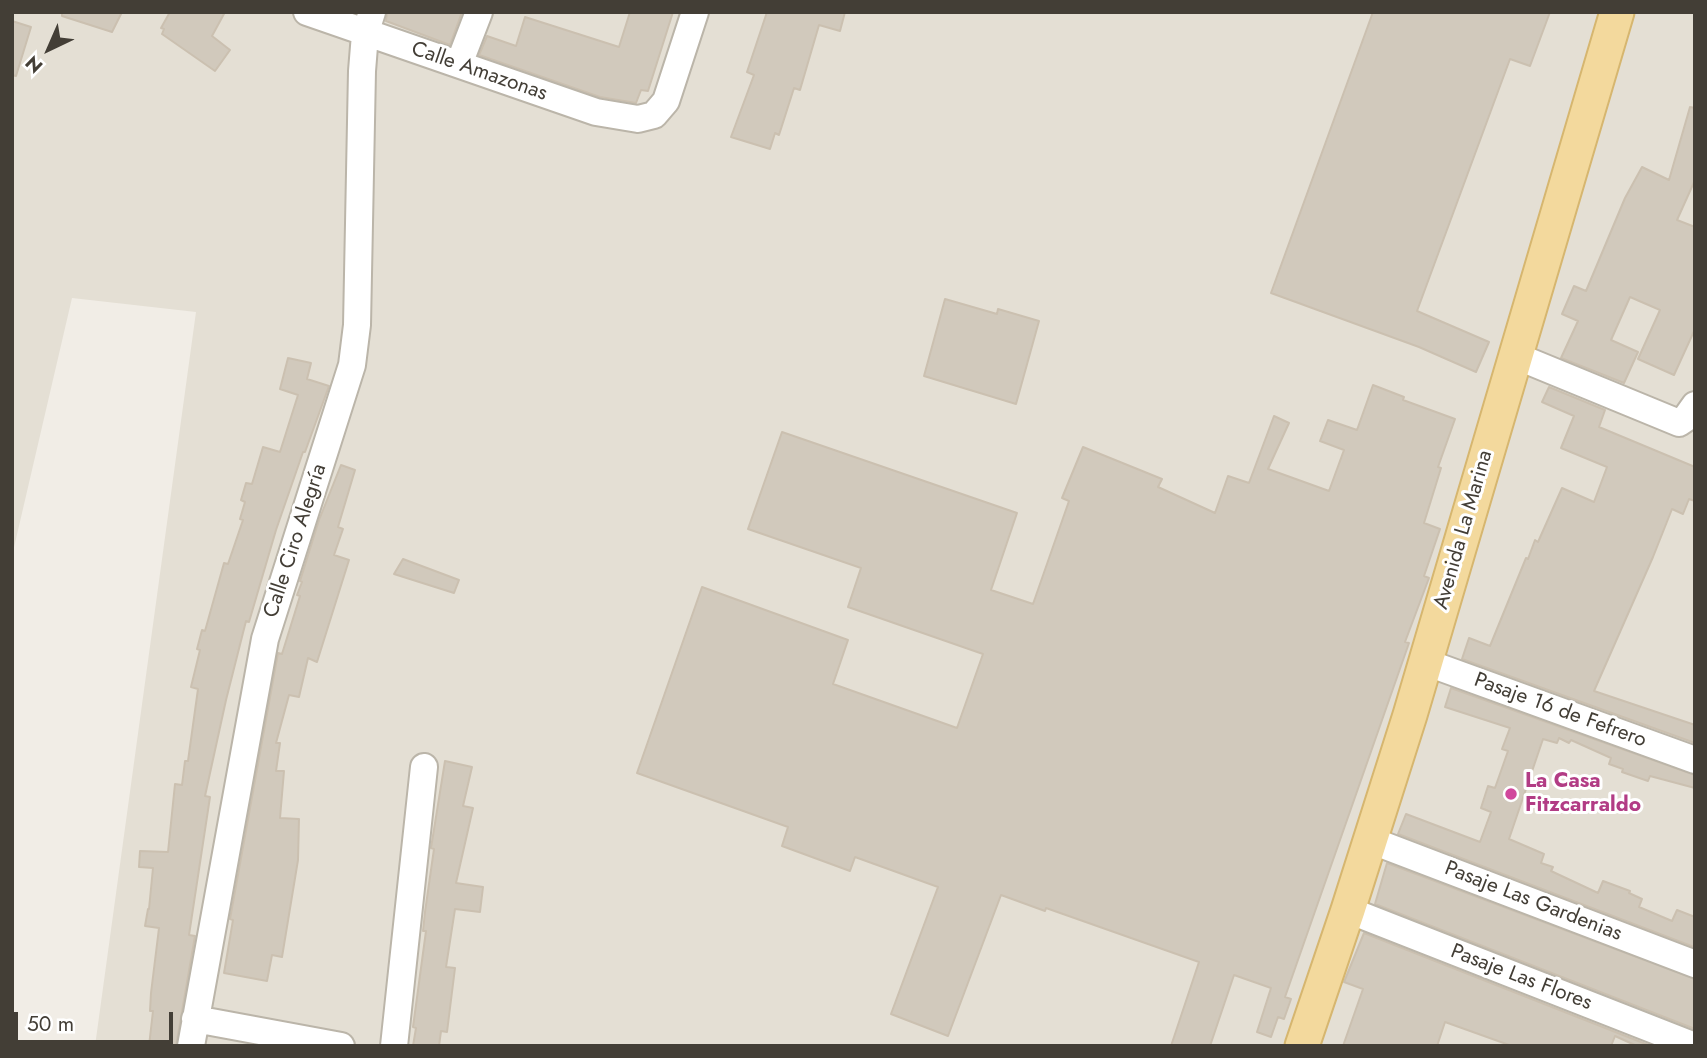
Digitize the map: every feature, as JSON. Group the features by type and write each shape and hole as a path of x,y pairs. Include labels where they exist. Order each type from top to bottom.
{"main road":[{"name":"Avenida La Marina","path":"1302,1046 1348,910 1425,662 1617,12"}],"street":[{"name":"Calle Amazonas","path":"307,12 368,23 459,64 596,112 638,119 654,115 666,101 695,12"},
{"path":"459,64 480,12"},
{"name":"Calle Ciro Alegría","path":"191,1046 265,639 352,365 357,325 368,23"},
{"path":"1516,356 1679,423 1695,405"},
{"name":"Pasaje 16 de Fefrero","path":"1425,662 1695,761"},
{"path":"394,1046 424,767"},
{"name":"Pasaje Las Gardenias","path":"1370,840 1695,964"},
{"name":"Pasaje Las Flores","path":"1348,910 1695,1045"},
{"path":"195,1019 341,1046"}],"shaded area":[{"path":"12,12 1695,12 1695,1046 95,1046 196,312 72,298 12,556"}],"building":[{"path":"62,12 122,12 112,32 62,16"},
{"path":"170,12 225,12 212,36 230,50 215,71 162,34 164,29 161,28"},
{"path":"387,12 462,12 450,45 386,21"},
{"path":"630,12 673,12 648,91 641,90 636,103 600,97 479,55 487,36 516,46 525,17 619,47"},
{"path":"767,12 845,12 840,31 819,25 800,90 794,88 779,135 775,133 770,149 731,137 754,75 747,72"},
{"path":"1373,12 1550,12 1530,66 1510,59 1417,311 1489,342 1476,372 1419,347 1271,293"},
{"path":"12,21 31,27 16,76 12,75"},
{"path":"1690,107 1695,108 1695,180 1677,220 1695,227 1695,329 1674,375 1638,359 1660,310 1630,297 1611,340 1638,352 1624,383 1561,358 1578,321 1562,314 1574,286 1586,291 1625,198 1642,167 1669,180"},
{"path":"945,299 997,314 998,309 1039,321 1016,404 924,376"},
{"path":"288,358 311,363 307,379 329,386 276,530 249,622 246,621 226,700 205,796 210,797 189,935 195,936 176,1046 149,1046 153,1011 150,1011 151,993 159,928 145,926 153,868 139,867 140,851 168,852 175,784 182,785 185,761 188,761 198,689 191,687 200,650 197,649 202,630 205,631 224,563 228,564 243,520 240,519 245,502 241,500 246,483 252,484 263,447 280,452 298,395 280,389"},
{"path":"1373,385 1404,397 1403,400 1455,419 1438,467 1441,468 1424,523 1440,529 1424,576 1429,578 1405,642 1409,643 1285,997 1291,999 1284,1019 1278,1017 1271,1037 1257,1032 1271,988 1234,975 1210,1046 1171,1046 1199,962 1046,908 1045,911 1001,895 948,1036 891,1014 938,887 855,857 850,871 782,846 788,827 637,773 702,587 848,640 833,684 957,728 983,654 848,607 861,568 748,529 782,432 1017,513 991,590 1033,604 1069,501 1062,498 1083,447 1162,479 1158,487 1215,513 1228,476 1249,483 1274,416 1289,423 1268,469 1329,491 1344,450 1320,441 1328,420 1357,430"},
{"path":"1549,387 1605,410 1599,427 1695,467 1695,501 1689,499 1683,514 1672,509 1594,691 1695,725 1695,743 1462,659 1469,638 1490,646 1526,558 1528,559 1535,540 1538,542 1562,488 1594,502 1607,467 1561,448 1574,416 1542,402"},
{"path":"341,465 355,470 338,527 343,529 334,555 349,560 317,662 308,658 299,697 289,695 276,743 280,743 276,771 284,771 280,818 299,819 298,860 282,957 272,955 267,981 224,973 233,920 230,919 278,653 282,654 319,520"},
{"path":"403,559 459,580 454,593 394,574"},
{"path":"1451,688 1695,775 1695,788 1650,776 1648,781 1622,772 1623,769 1609,764 1611,758 1571,740 1569,743 1559,738 1557,743 1543,739 1509,839 1544,854 1541,863 1553,867 1551,871 1598,893 1603,881 1630,891 1629,893 1642,899 1639,907 1672,921 1677,910 1695,917 1694,947 1398,834 1406,814 1480,842 1491,812 1481,808 1488,786 1495,788 1508,751 1502,749 1510,728 1445,707"},
{"path":"445,761 472,767 463,806 473,808 456,883 483,887 480,912 455,909 446,967 455,968 447,1032 441,1031 439,1046 413,1046 416,1028 413,1027 426,931 423,931 425,912 434,849 431,848"},
{"path":"1387,863 1695,979 1695,1029 1375,904"},
{"path":"1364,933 1651,1046 1637,1046 1615,1036 1611,1046 1512,1046 1445,1022 1437,1046 1343,1046 1363,989 1344,982"}],"place":[{"name":"La Casa Fitzcarraldo","path":"1511,794"}]}
